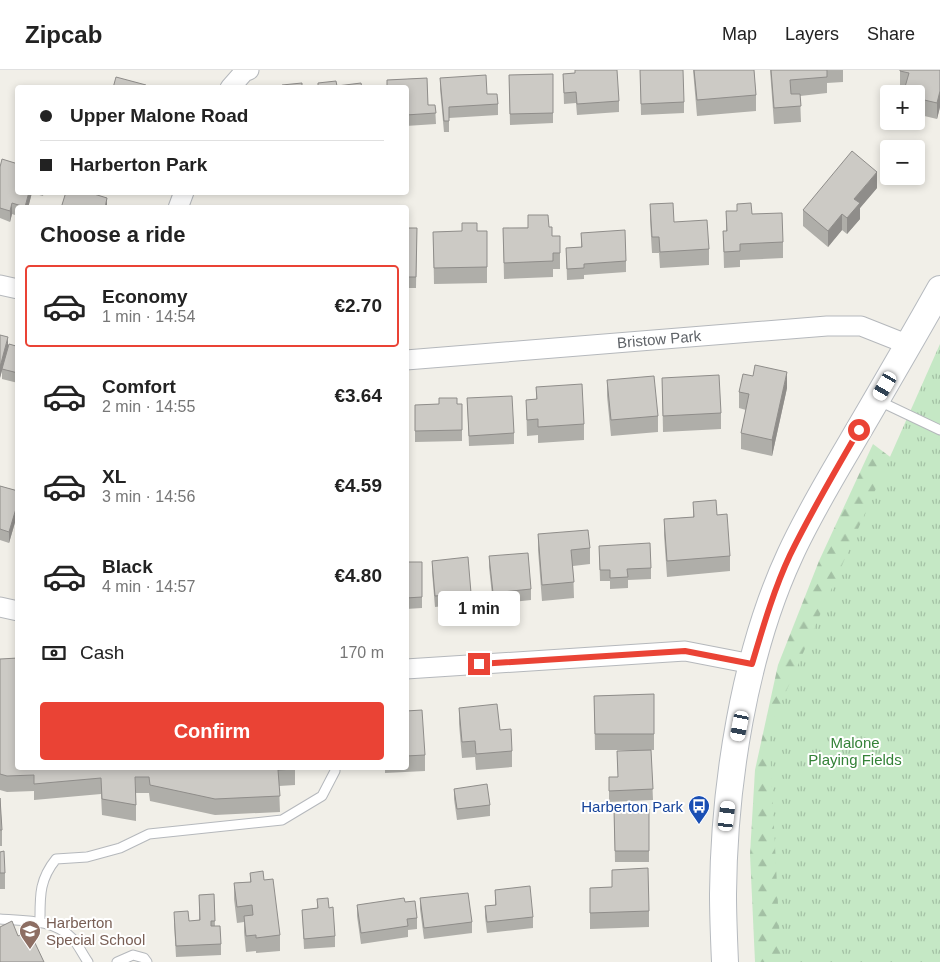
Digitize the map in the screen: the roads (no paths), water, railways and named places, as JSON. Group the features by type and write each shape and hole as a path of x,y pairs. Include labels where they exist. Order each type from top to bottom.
{"main road":[{"path":"725,962 723,894 727,816 737,742 752,664 766,616 790,556 824,489 940,289"}],"street":[{"path":"233,85 244,72 249,70"},
{"path":"0,284 15,288"},
{"name":"Bristow Park","path":"409,360 827,326 861,326 909,345"},
{"path":"0,606 15,610"},
{"path":"409,669 685,651 752,664"}],"lane":[{"path":"877,400 940,430"},
{"path":"40,922 40,890 48,870 56,859 96,855 120,848 149,834 282,820 322,796 335,770"},
{"path":"0,919 40,922 58,928 73,939 88,962"},
{"path":"117,962 133,956 144,958 147,962"}],"place":[{"name":"Harberton Park","path":"699,825"},
{"name":"Harberton Special School","path":"30,950"}],"park label":[{"name":"Malone Playing Fields","path":"855,750"}]}
